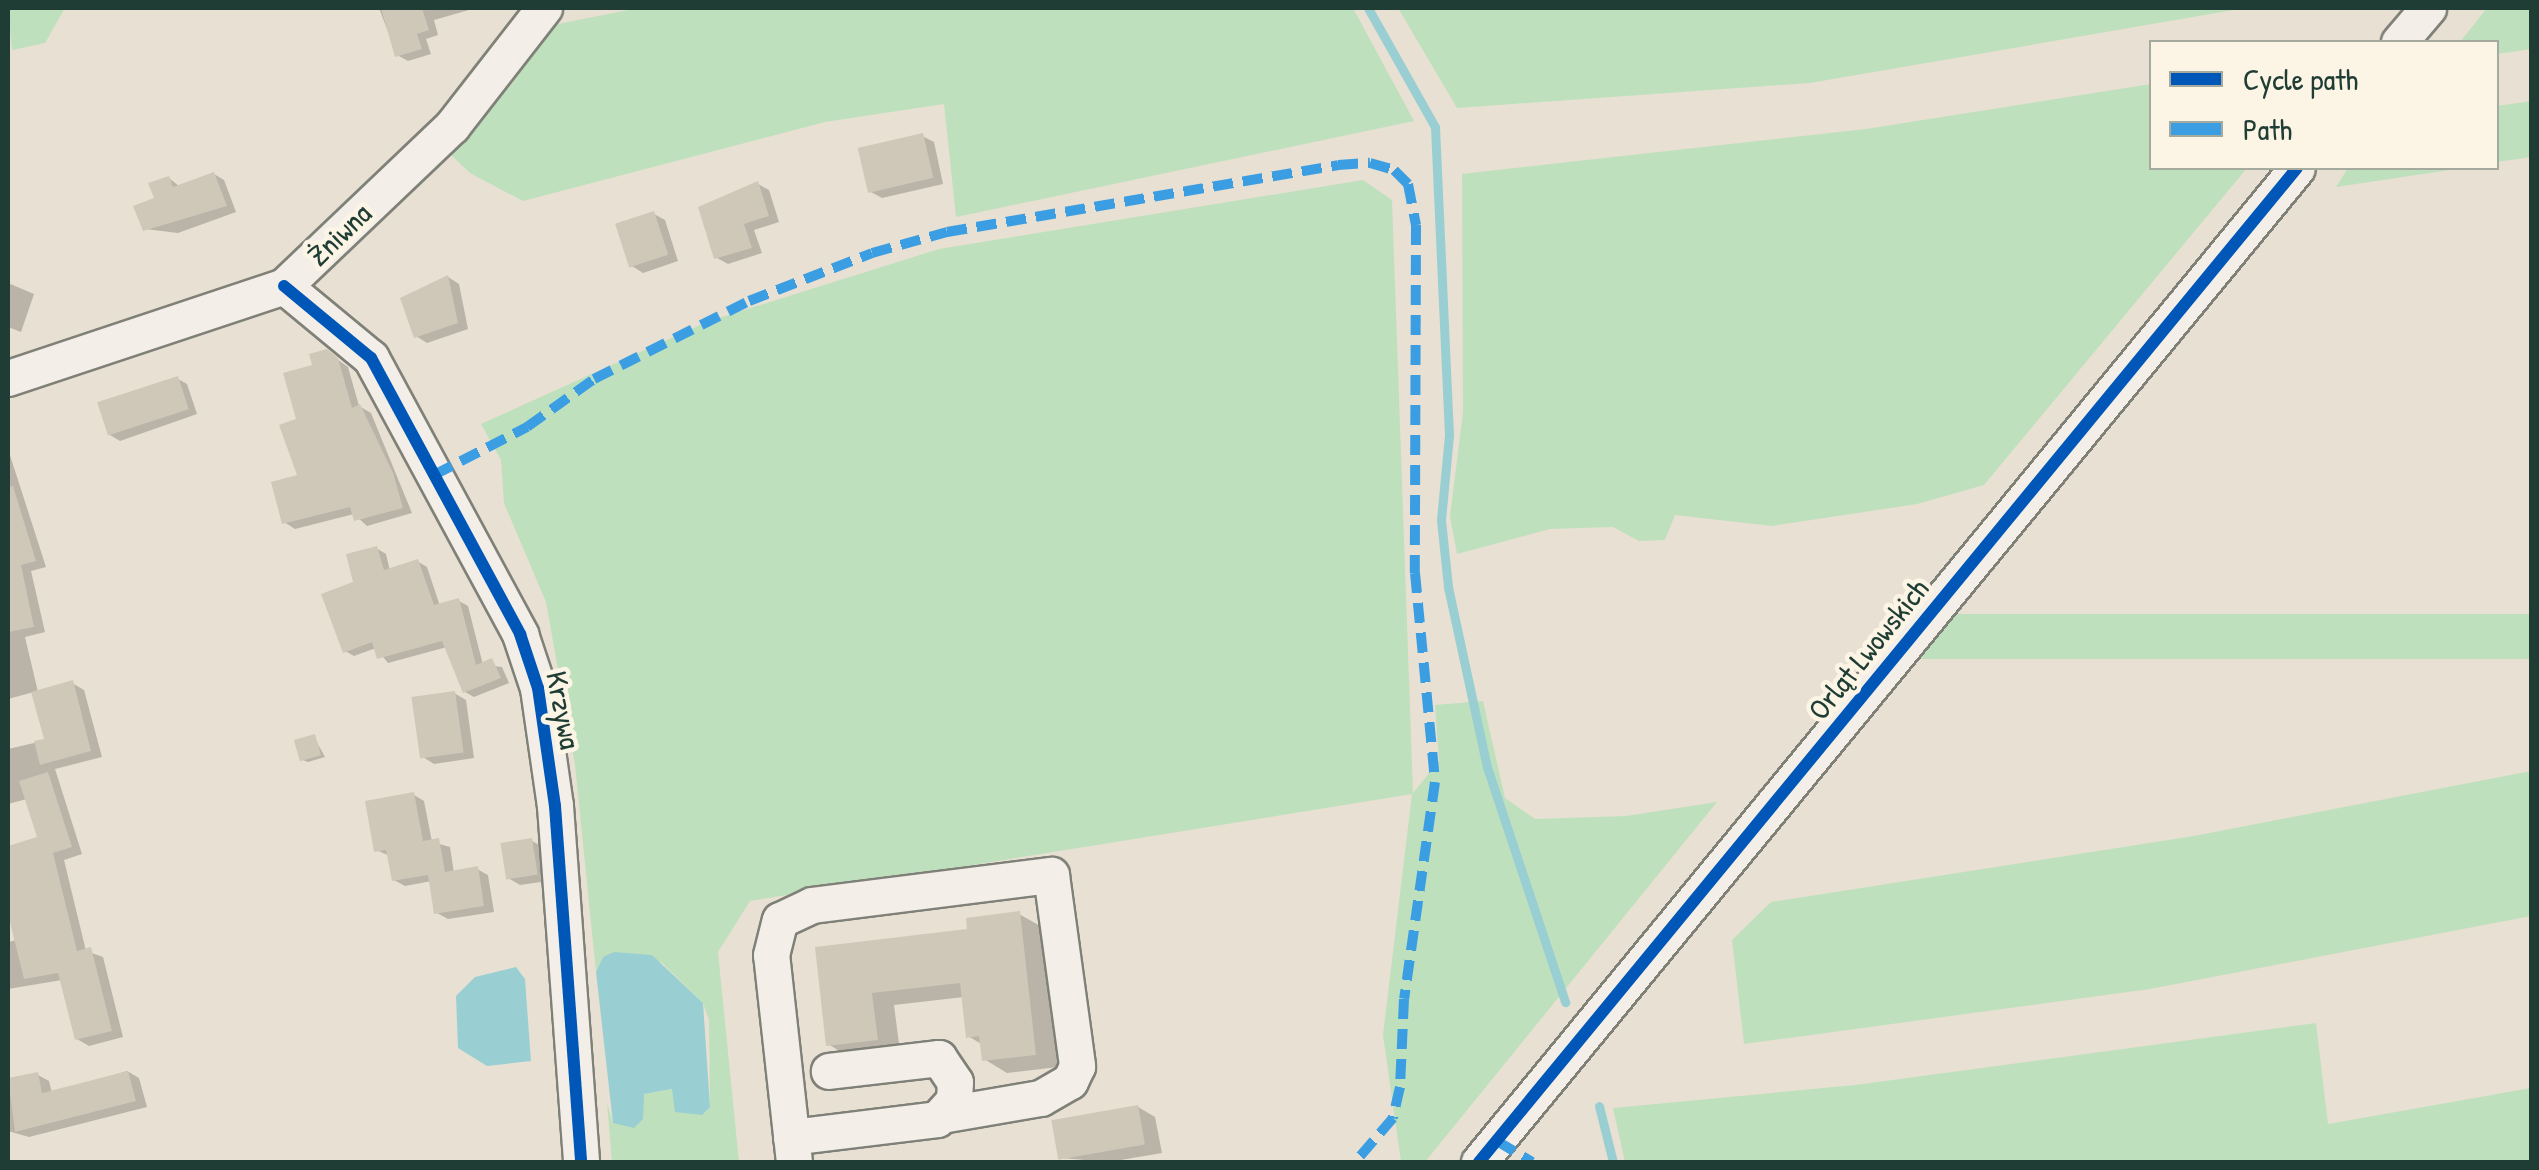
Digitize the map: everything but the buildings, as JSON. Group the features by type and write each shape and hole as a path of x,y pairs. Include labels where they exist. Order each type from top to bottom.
{"street":[{"name":"Żniwna","path":"8,378 284,286 452,126 544,8"},
{"path":"2401,40 2428,8"},
{"name":"Orląt Lwowskich","path":"1479,1162 2294,170"},
{"name":"Krzywa","path":"284,286 371,358 520,634 532,670 556,806 581,1162"},
{"path":"1050,875 1076,1066 1070,1082 1040,1098 942,1115 793,1150 771,954 780,920 812,906 1050,875"},
{"path":"828,1072 939,1058 955,1082 954,1100 942,1115"}],"green space":[{"path":"8,8 65,8 45,43 12,50"},
{"path":"638,8 1353,8 1414,121 956,217 944,104 825,122 523,201 470,173 448,152 511,85 553,25"},
{"path":"1398,8 2245,8 1810,83 1457,108"},
{"path":"2487,8 2531,8 2531,49 2499,54 2499,40 2462,40"},
{"path":"2149,84 2149,170 2245,170 1984,485 1917,504 1772,526 1675,515 1665,540 1639,541 1613,527 1550,529 1457,554 1450,516 1463,412 1462,174 1866,129"},
{"path":"2531,101 2531,157 2499,162 2499,106"},
{"path":"2347,170 2450,170 2336,187"},
{"path":"1363,180 1392,200 1413,793 1439,761 1435,705 1483,701 1505,798 1535,819 1626,816 1717,802 1425,1162 1401,1162 1383,1035 1412,794 750,901 718,952 739,1162 612,1162 607,1103 613,1123 643,1119 643,1094 673,1089 710,1107 709,1020 703,1003 661,962 603,957 596,972 575,765 546,602 504,503 501,460 481,424 709,321 939,249"},
{"path":"1894,614 2531,614 2531,659 1894,659"},
{"path":"2531,771 2531,916 2150,989 1744,1044 1732,940 1771,902 2194,836"},
{"path":"2316,1023 2328,1124 2531,1088 2531,1162 1625,1162 1613,1108 1855,1085"}],"water":[{"path":"614,952 652,955 703,1003 710,1107 702,1115 675,1112 672,1089 644,1094 643,1119 634,1128 613,1123 596,972 603,957"},
{"path":"516,967 525,979 531,1061 487,1066 458,1048 456,996 475,977"}],"waterway":[{"path":"1368,8 1435,127 1449,435 1441,520 1448,587 1487,767 1565,1002"},
{"path":"1599,1106 1613,1162"}],"marked path":[{"path":"434,475 527,427 594,379 749,301 872,253 947,232 1338,165 1370,163 1394,170 1408,184 1416,225 1415,573 1435,782 1404,999 1400,1087 1393,1118 1355,1162"},
{"path":"1497,1141 1532,1162"}],"cycle path":[{"path":"1479,1162 2295,170"},
{"path":"284,286 371,358 520,634 538,688 555,806 581,1162"}]}
